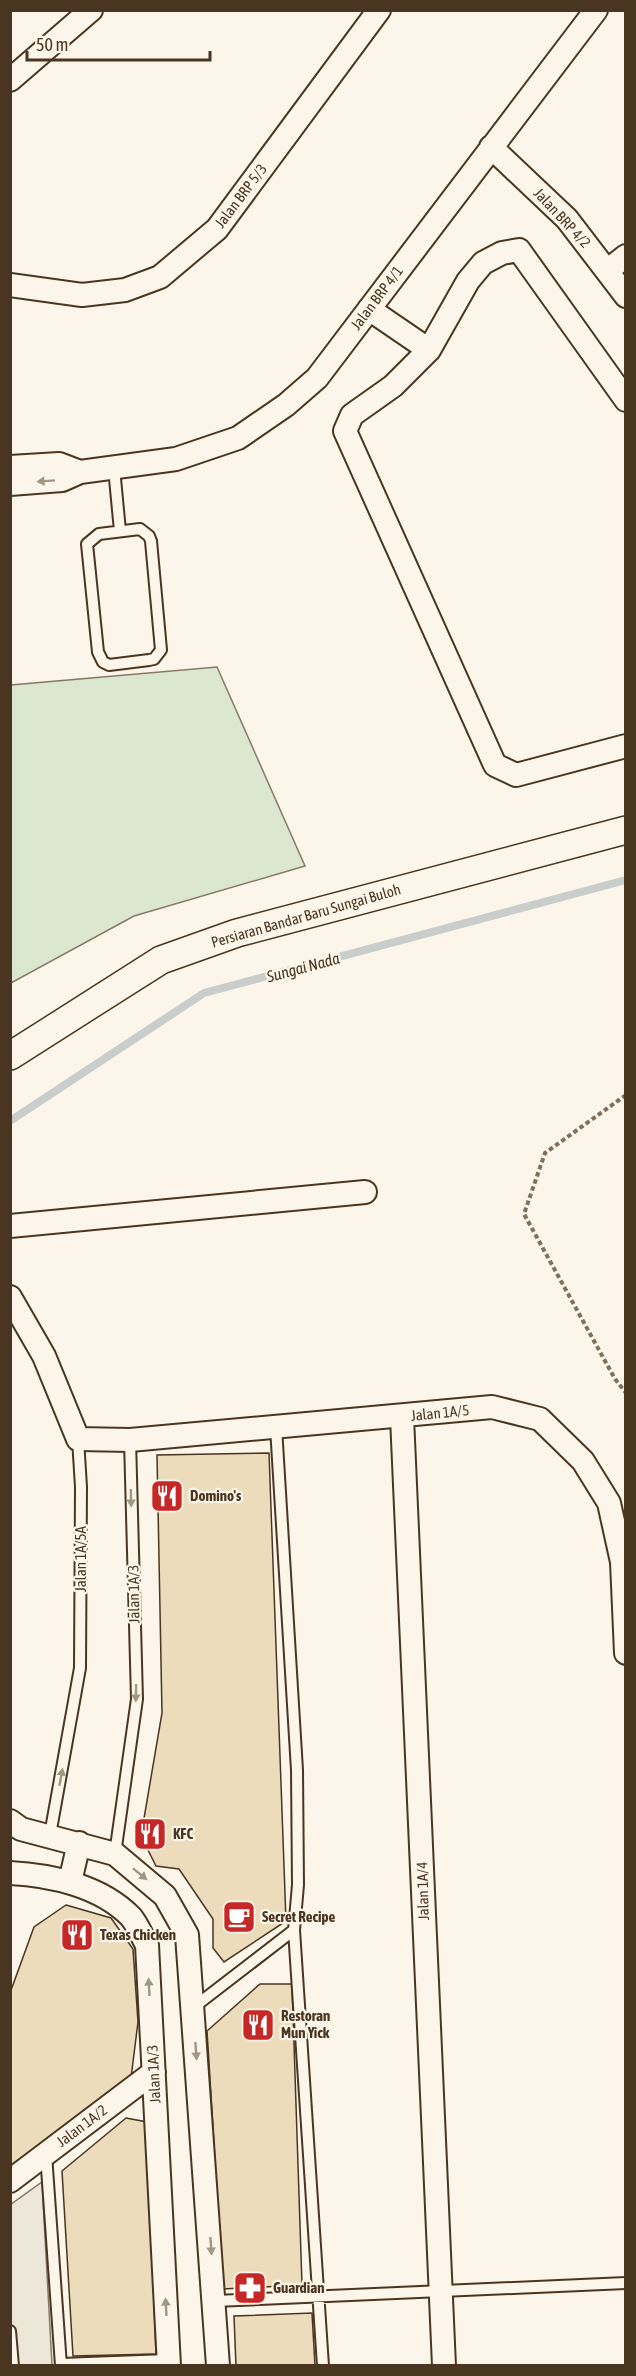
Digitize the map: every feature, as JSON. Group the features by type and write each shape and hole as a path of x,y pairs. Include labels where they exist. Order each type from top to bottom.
{"street":[{"path":"10,80 91,10"},
{"name":"Jalan BRP 5/3","path":"10,285 82,295 125,290 160,277 216,229 380,10"},
{"name":"Jalan BRP 4/1","path":"10,484 63,480 80,472 176,459 238,438 286,405 317,378 596,10"},
{"name":"Jalan BRP 4/2","path":"490,147 617,263 626,296"},
{"path":"626,400 519,250 502,253 483,263 468,281 429,350 393,386 352,415 345,431 495,765 516,775 626,746"},
{"path":"369,309 429,350"},
{"name":"Jalan BRP 4/1","path":"10,467 59,464 80,472"},
{"name":"Persiaran Bandar Baru Sungai Buloh","path":"10,1056 161,960 237,933 626,830"},
{"path":"10,1226 365,1192"},
{"name":"Jalan 1A/5A","path":"10,1297 44,1356 78,1439"},
{"name":"Jalan 1A/5","path":"78,1439 130,1440 492,1407 540,1419 583,1461 609,1503 622,1562 626,1653"},
{"name":"Jalan 1A/4","path":"402,1417 444,2366"},
{"path":"10,1821 21,1829 115,1854 165,1896 187,1935 218,2366"},
{"path":"70,1882 79,1843"},
{"name":"Jalan 1A/3","path":"11,1874 70,1882 104,1898 131,1917 147,1945 168,2363"},
{"name":"Jalan 1A/2","path":"10,2181 154,2072"}],"lane":[{"path":"114,468 120,531"},
{"path":"140,529 149,536 161,644 154,658 109,664 103,662 98,652 87,544 99,534 120,531 140,529"},
{"path":"276,1427 297,1770 298,1885 294,1930 323,2366"},
{"name":"Jalan 1A/5A","path":"50,1835 80,1668 78,1439"},
{"name":"Jalan 1A/3","path":"115,1854 136,1699 130,1440"},
{"path":"193,2007 294,1930"},
{"path":"46,2154 61,2365 168,2363"},
{"path":"215,2301 440,2293 626,2283"},
{"path":"10,2331 13,2366"}],"path":[{"path":"626,1095 545,1153 524,1214 615,1379 626,1393"}],"green space":[{"path":"217,667 305,866 134,916 11,983 11,685"}],"shaded area":[{"path":"42,2182 52,2365 11,2365 10,2205"}],"building":[{"path":"269,1453 286,1921 224,1962 213,1948 213,1919 179,1869 156,1866 141,1836 162,1713 157,1455"},
{"path":"66,1905 111,1918 133,1949 138,2022 131,2078 10,2167 10,1993 34,1927"},
{"path":"260,1984 292,1984 302,2285 223,2289 207,2031"},
{"path":"126,2118 147,2122 156,2354 73,2356 62,2171"},
{"path":"312,2313 315,2366 236,2366 234,2316"}],"waterway":[{"name":"Sungai Nada","path":"10,1121 204,993 626,880"}],"place":[{"name":"Domino's","path":"167,1496"},
{"name":"KFC","path":"150,1834"},
{"name":"Secret Recipe","path":"239,1917"},
{"name":"Texas Chicken","path":"77,1935"},
{"name":"Restoran Mun Yick","path":"258,2025"},
{"name":"Guardian","path":"250,2288"}]}
